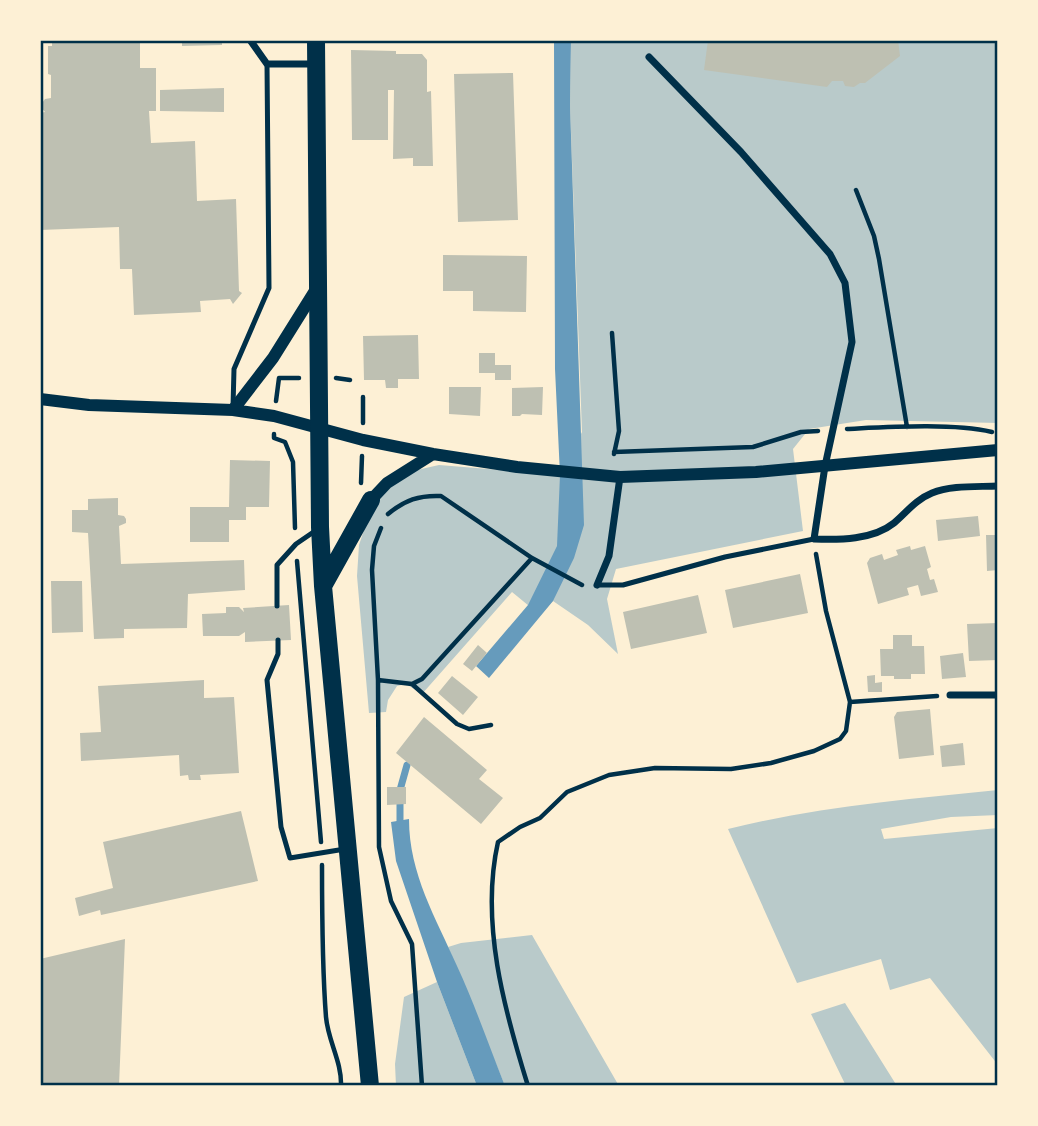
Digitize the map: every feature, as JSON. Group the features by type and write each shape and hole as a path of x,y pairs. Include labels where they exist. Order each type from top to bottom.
{"main road":[{"path":"316,40 320,527 323,586 370,1086"},
{"path":"323,586 366,494"}],"street":[{"path":"250,40 267,64 316,64"},
{"path":"649,57 740,152 830,254 845,283 852,342 832,429 814,539 838,540 877,533 893,524 915,502 934,491 998,486"},
{"path":"233,410 273,358 318,285"},
{"path":"40,399 89,405 233,410 274,416 363,440 433,454 517,467 614,476 694,476 998,450"},
{"path":"366,494 433,454"},
{"path":"597,585 609,556 614,476"},
{"path":"950,695 998,695"}],"lane":[{"path":"233,410 234,369 269,288 267,64"},
{"path":"277,606 277,565 296,544 320,527"},
{"path":"597,585 623,584 725,557 814,539"},
{"path":"278,640 278,654 267,680 281,827 290,858 348,848"}],"path":[{"path":"856,190 874,236 879,259 907,427"},
{"path":"612,334 619,431 614,452 614,476"},
{"path":"363,397 366,494"},
{"path":"614,452 753,447 802,432 832,429 979,429 994,432 998,436"},
{"path":"274,438 285,442 293,462 296,544 322,851 322,954 327,1021 342,1074 341,1086"},
{"path":"422,1086 412,944 391,901 379,848 378,680 372,570 374,546 385,517 402,502 424,495 441,496 532,558 571,579"},
{"path":"528,1086 509,1023 499,974 492,910 493,865 498,842 520,827 540,818 567,792 609,775 655,768 731,769 771,764 814,751 840,739 846,731 850,702 826,611 814,539"},
{"path":"412,684 422,678 532,558"},
{"path":"378,680 412,684 457,724 469,729 491,725"},
{"path":"850,702 950,695"}],"shaded area":[{"path":"571,40 998,40 998,423 866,420 809,429 793,449 803,531 616,569 607,599 618,654 588,625 553,601 540,615 512,592 422,694 406,684 397,686 388,700 386,712 369,713 357,576 359,545 369,515 383,494 397,480 417,470 439,465 560,475 582,432 570,105"},
{"path":"998,790 998,815 951,817 881,829 884,839 998,828 998,1065 930,978 890,990 881,959 797,983 728,829 828,809"},
{"path":"532,935 619,1086 505,1086 448,947 461,943"},
{"path":"437,982 477,1086 396,1086 395,1064 404,997"},
{"path":"845,1003 897,1086 846,1086 811,1014"}],"water":[{"path":"554,40 571,40 570,105 584,525 574,558 553,601 489,678 476,666 528,605 557,546 560,475 555,369"},
{"path":"409,819 414,858 425,895 470,996 505,1086 477,1086 437,982 396,861 391,822"}],"building":[{"path":"52,40 140,40 140,68 156,68 156,111 149,111 151,143 195,141 197,201 236,199 239,291 242,293 233,304 230,299 200,301 201,312 134,315 132,269 120,269 119,227 40,230 40,113 45,112 40,106 45,99 51,98 48,46 52,46"},
{"path":"182,40 222,40 222,45 182,46"},
{"path":"708,40 898,40 900,56 865,83 854,87 845,86 843,81 832,81 827,87 704,70"},
{"path":"351,50 422,54 427,60 427,92 431,91 433,166 413,166 413,158 393,159 394,90 388,90 388,140 352,140"},
{"path":"513,73 518,220 458,222 454,74"},
{"path":"224,88 224,112 160,111 160,90"},
{"path":"443,255 527,256 526,312 473,311 473,291 443,291"},
{"path":"418,335 419,379 398,379 398,388 386,388 385,380 364,380 363,336"},
{"path":"479,353 495,353 495,365 511,365 511,380 495,380 495,373 479,373"},
{"path":"449,387 481,387 480,416 449,414"},
{"path":"543,387 542,415 512,416 512,388"},
{"path":"230,460 270,461 269,507 246,507 246,520 229,520 229,542 190,542 190,507 229,507"},
{"path":"118,498 118,515 126,519 126,523 119,526 121,564 244,560 245,590 188,594 187,628 124,629 124,638 94,639 88,533 72,532 72,510 88,510 88,499"},
{"path":"978,516 980,536 938,541 936,520"},
{"path":"986,535 998,535 998,570 987,571"},
{"path":"910,546 911,550 925,546 931,567 927,569 930,580 934,579 938,592 921,596 918,585 907,588 909,595 878,604 867,563 870,558 882,554 884,560 898,555 896,550"},
{"path":"800,574 808,613 733,628 725,590"},
{"path":"51,581 82,581 83,632 52,633"},
{"path":"698,595 707,633 631,649 623,612"},
{"path":"289,605 291,640 245,642 245,632 239,636 203,636 202,614 226,613 226,607 239,607 244,612 243,608"},
{"path":"998,623 998,660 969,661 967,624"},
{"path":"893,635 912,635 912,646 924,646 925,674 911,674 911,679 881,676 880,649 893,649"},
{"path":"478,645 487,653 472,671 463,664"},
{"path":"963,653 966,677 942,679 940,656"},
{"path":"875,675 875,683 882,682 882,692 868,692 867,676"},
{"path":"452,676 478,697 463,715 438,693"},
{"path":"204,680 204,698 234,697 239,773 200,775 201,780 189,780 188,775 180,776 179,755 81,761 80,733 101,732 98,686"},
{"path":"930,709 934,755 899,759 894,717 897,712"},
{"path":"424,717 487,770 479,779 503,798 481,824 396,753"},
{"path":"963,743 965,765 942,767 940,746"},
{"path":"387,787 406,787 406,804 387,805"},
{"path":"241,811 258,881 101,915 100,910 79,916 75,898 113,888 103,842"},
{"path":"125,939 119,1086 40,1086 40,959"}],"waterway":[{"path":"400,829 400,790 407,765"}]}
